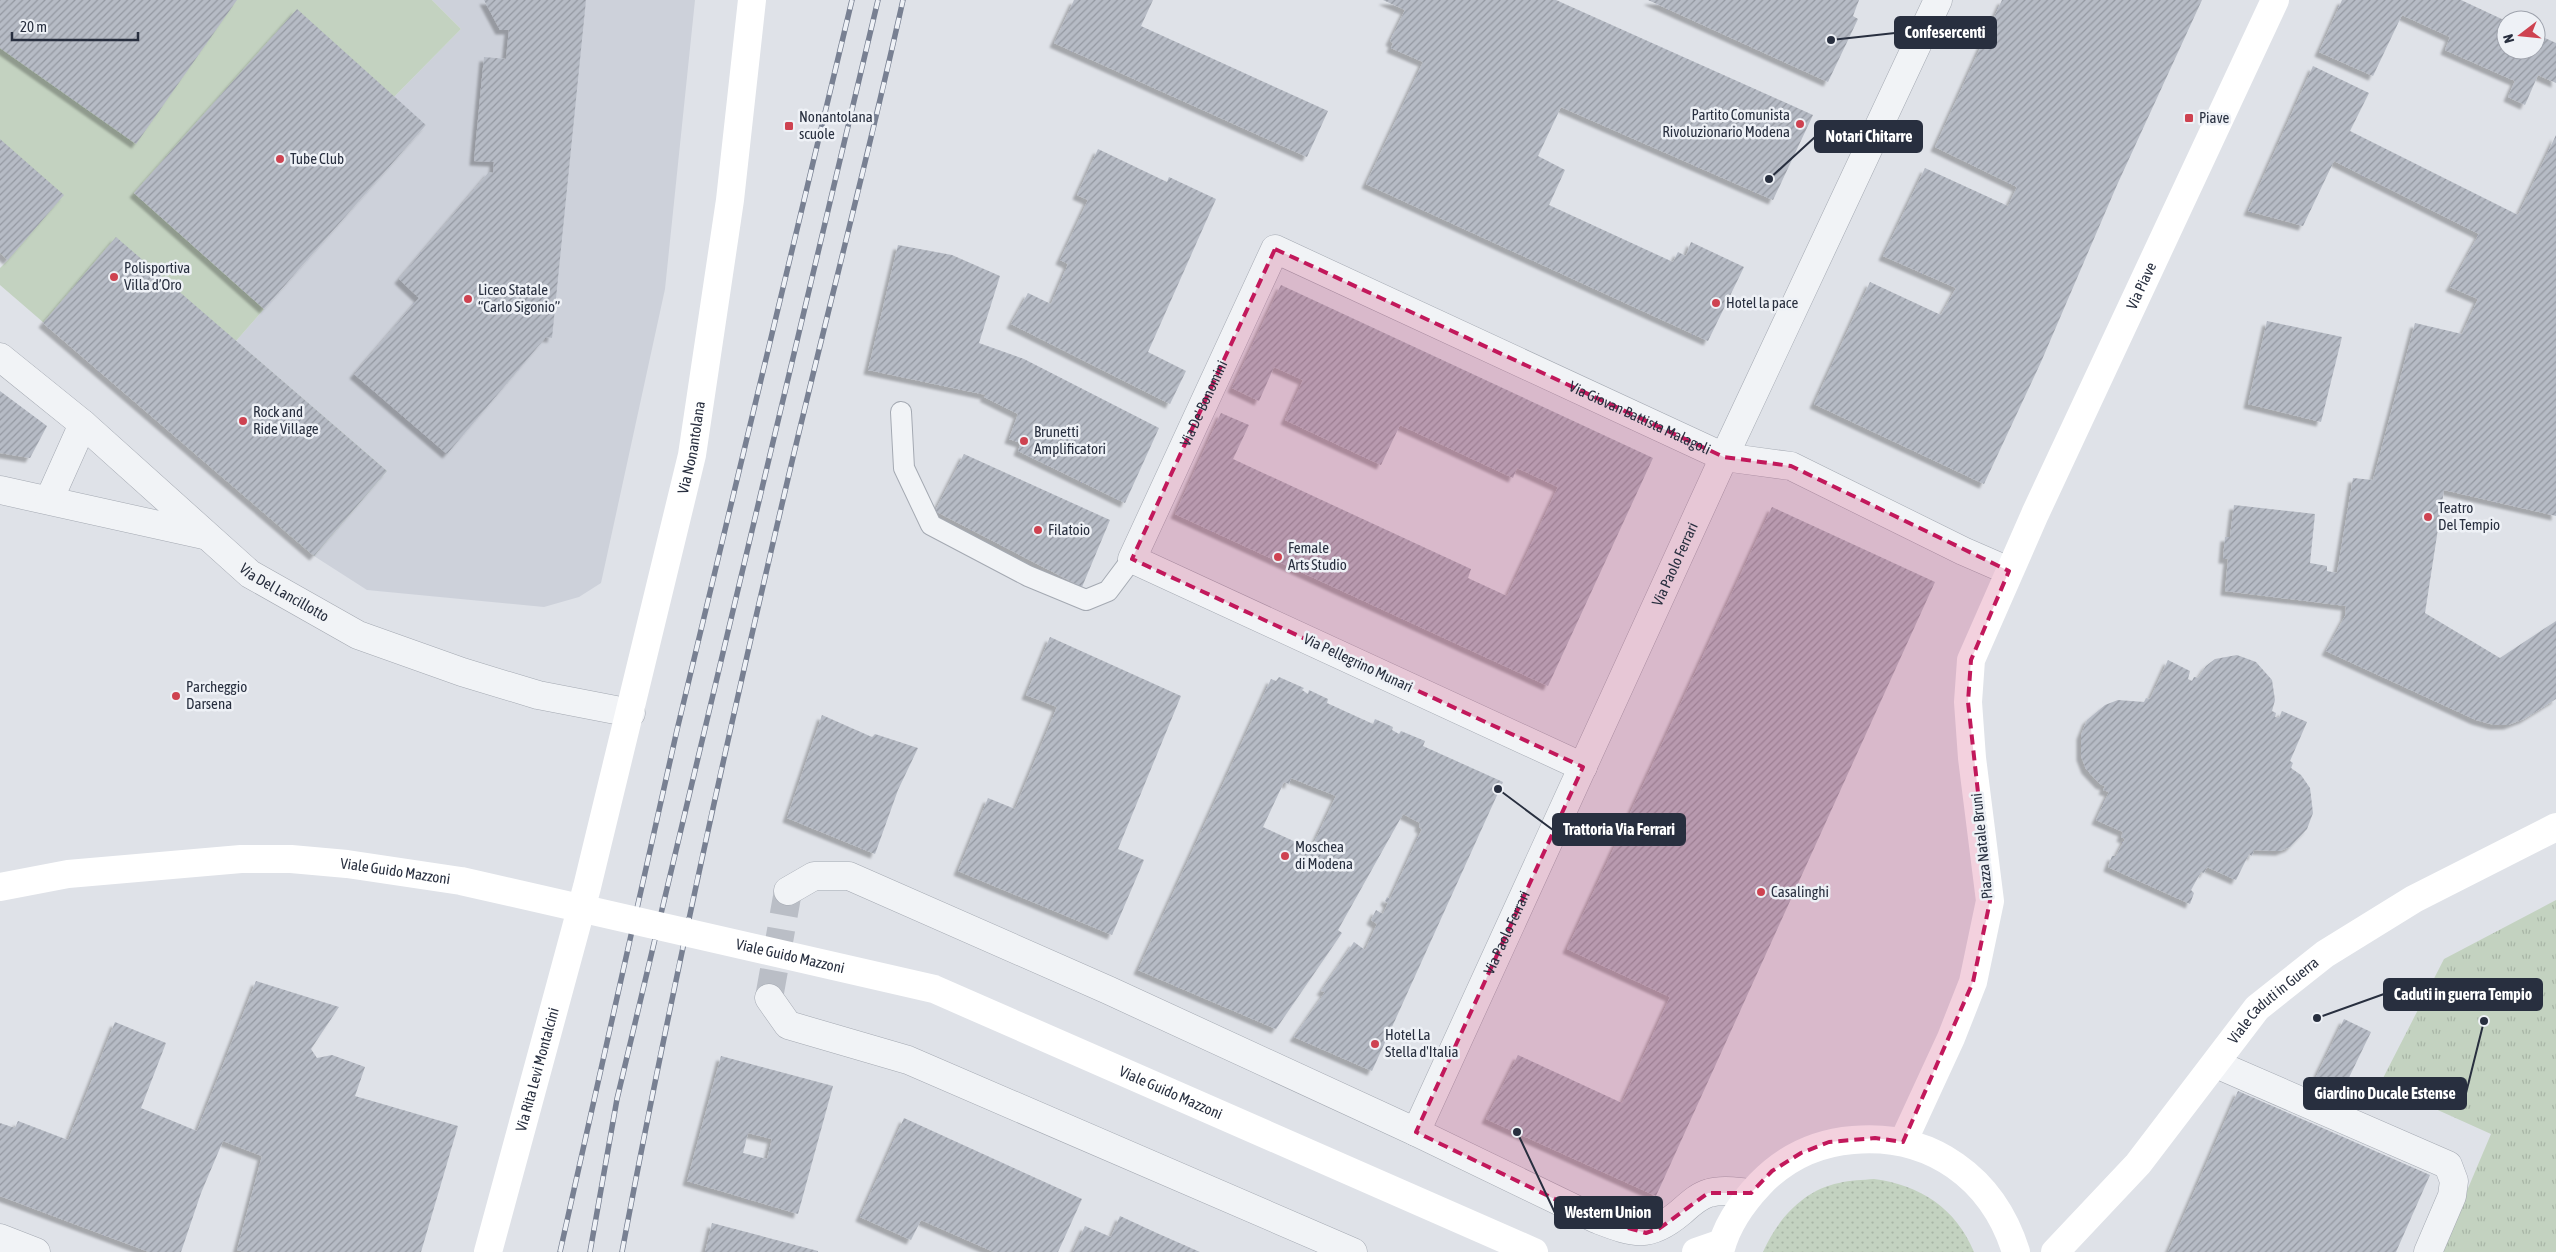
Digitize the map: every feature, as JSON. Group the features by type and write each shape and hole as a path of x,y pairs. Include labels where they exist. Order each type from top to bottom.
{"main road":[{"name":"Via Nonantolana","path":"587,887 631,713 692,455 730,200 752,0"},
{"name":"Via Piave","path":"2009,571 2275,0"},
{"name":"Piazza Natale Bruni","path":"1903,1142 1951,1038 1974,982 1990,901 1972,758 1968,702 1971,660 2009,571"},
{"name":"Viale Caduti in Guerra","path":"2055,1252 2138,1164 2257,1008 2325,954 2414,899 2556,827"},
{"name":"Viale Guido Mazzoni","path":"0,887 68,874 242,859 291,859 347,864 461,881 934,989 1534,1252"},
{"name":"Via Rita Levi Montalcini","path":"488,1252 587,887"},
{"path":"1696,1252 1721,1248 1736,1212 1772,1171 1801,1153 1829,1142 1875,1138 1903,1142 1925,1148 1950,1161 1972,1178 1990,1198 2011,1234 2016,1252"}],"street":[{"name":"Via Paolo Ferrari","path":"1416,1132 1724,457 1938,0"},
{"name":"Via Giovan Battista Malagoli","path":"1275,249 1724,457 1791,466 2009,571"},
{"name":"Via De' Bonomini","path":"1132,559 1275,249"},
{"name":"Via Del Lancillotto","path":"0,357 83,424 250,574 358,635 462,672 538,695 631,713"},
{"path":"49,500 83,424"},
{"path":"0,490 205,535"},
{"name":"Via Pellegrino Munari","path":"1132,559 1583,768"},
{"path":"788,891 814,876 849,876 1108,990 1416,1132 1596,1220 1646,1233 1660,1228 1694,1200 1708,1193 1719,1191 1751,1193"},
{"path":"769,998 788,1025 908,1060 1353,1252"},
{"path":"2216,1064 2448,1166 2454,1181 2452,1196 2428,1252"},
{"path":"0,1238 36,1252"}],"lane":[{"path":"901,412 904,468 931,526 1028,576 1086,600 1108,591 1132,559"}],"highlighted area":[{"path":"1275,249 1724,457 1791,466 2009,571 1971,660 1968,702 1990,901 1973,982 1903,1142 1875,1138 1829,1142 1801,1153 1772,1171 1751,1193 1708,1193 1660,1228 1646,1233 1596,1219 1416,1132 1583,767 1132,559"}],"shaded area":[{"name":"Liceo Statale “Carlo Sigonio”","path":"432,0 695,0 665,289 601,583 579,597 544,607 367,590 314,556 387,471 236,341 426,125 394,97 461,29"}],"green space":[{"name":"Polisportiva Villa d’Oro","path":"0,0 432,0 461,29 394,97 134,193 264,309 236,341 387,471 314,556 0,285 0,268 8,260 0,253"},
{"path":"2556,900 2556,1252 2441,1252 2491,1134 2380,1084 2444,959"},
{"path":"1874,1179 1906,1187 1934,1201 1947,1211 1957,1223 1974,1252 1763,1252 1784,1218 1803,1199 1814,1192 1839,1183"}],"building":[{"path":"0,0 237,0 136,144 0,48"},
{"path":"484,0 586,0 552,338 546,337 447,454 354,374 419,298 399,279 489,172 493,173 494,162 474,161 484,57 506,59 509,30 500,30"},
{"path":"1074,0 1153,0 1141,26 1328,111 1307,157 1054,43"},
{"path":"1383,0 1556,0 1813,115 1773,200 1561,107 1538,156 1565,170 1549,205 1673,262 1678,252 1686,256 1691,242 1744,267 1708,341 1366,184 1423,62 1391,48 1393,43 1390,41 1405,10"},
{"path":"1648,0 1859,0 1853,16 1858,19 1828,82"},
{"path":"2002,0 2202,0 2117,185 2041,362 1984,484 1814,404 1870,282 1941,315 1956,288 1883,256 1925,168 2008,206 2017,187 1935,147"},
{"path":"2342,0 2461,0 2496,16 2496,60 2546,60 2546,38 2556,43 2556,83 2538,75 2525,105 2508,97 2515,81 2445,50 2450,37 2402,15 2373,76 2319,52"},
{"name":"Tube Club","path":"297,9 426,125 264,309 134,193"},
{"path":"2313,66 2369,93 2350,131 2518,215 2556,135 2556,516 2444,490 2425,613 2500,658 2556,621 2556,699 2524,719 2508,725 2494,725 2476,720 2326,651 2345,616 2346,606 2225,591 2228,559 2223,559 2225,537 2230,537 2234,505 2315,514 2310,563 2327,566 2327,571 2337,573 2353,478 2373,480 2415,323 2462,334 2478,299 2450,287 2479,234 2334,161 2303,226 2248,211"},
{"path":"0,139 64,195 8,260 0,253"},
{"path":"1098,149 1167,182 1169,177 1216,199 1148,352 1186,371 1170,404 1011,324 1028,293 1051,304 1068,264 1060,260 1088,200 1077,195"},
{"name":"Rock and Ride Village","path":"116,237 387,471 314,556 43,323"},
{"path":"898,245 952,255 1000,276 979,343 1024,359 1159,428 1125,503 1018,451 1021,443 1009,439 1018,414 984,397 986,395 868,370"},
{"path":"1281,285 1653,458 1548,686 1175,514 1221,413 1249,425 1233,459 1471,569 1468,578 1507,596 1558,487 1517,468 1513,478 1400,425 1381,465 1285,420 1303,380 1274,367 1259,401 1232,388"},
{"path":"2267,321 2342,337 2321,422 2248,404"},
{"path":"0,391 47,426 30,458 0,453"},
{"name":"Filatoio","path":"964,454 1110,520 1082,587 935,511"},
{"path":"1772,507 1935,582 1656,1196 1486,1119 1518,1055 1622,1103 1670,997 1567,949"},
{"path":"1050,637 1181,696 1118,849 1144,860 1112,935 958,871 988,798 1015,809 1057,707 1026,695"},
{"path":"2237,655 2256,662 2272,680 2275,700 2272,711 2276,713 2275,717 2279,718 2282,711 2307,722 2290,761 2293,763 2291,768 2301,775 2310,788 2313,813 2307,829 2290,847 2280,851 2254,850 2252,856 2249,854 2236,880 2207,867 2204,873 2201,872 2191,890 2194,893 2190,904 2108,867 2112,856 2116,856 2125,839 2121,837 2123,832 2096,820 2109,792 2103,790 2105,786 2100,784 2086,769 2081,756 2081,735 2087,720 2105,705 2118,700 2144,702 2146,698 2150,699 2168,660 2190,671 2188,679 2192,681 2194,677 2198,678 2206,666 2215,659"},
{"name":"Moschea di Modena","path":"1279,677 1304,688 1302,690 1308,694 1309,690 1328,699 1327,703 1373,724 1375,719 1393,727 1392,730 1399,734 1401,731 1425,741 1423,746 1503,782 1372,1071 1294,1037 1325,992 1321,991 1354,942 1365,950 1377,924 1371,920 1376,910 1383,914 1388,903 1385,901 1387,897 1390,899 1422,829 1419,827 1420,823 1403,814 1338,930 1342,933 1276,1029 1138,970 1271,679 1276,681","holes":["1291,778 1336,796 1311,849 1263,827 1284,782 1289,784"]},
{"path":"822,715 872,737 875,734 918,748 898,790 875,854 787,818"},
{"path":"256,981 339,1007 311,1049 317,1058 332,1055 365,1067 355,1096 458,1126 421,1252 245,1252 237,1250 262,1156 223,1141 201,1193 181,1252 149,1252 0,1196 0,1123 15,1128 18,1121 68,1140 115,1022 166,1043 141,1108 197,1131"},
{"path":"2344,1019 2371,1032 2341,1094 2314,1081"},
{"path":"721,1056 833,1086 798,1214 687,1181","holes":["748,1133 772,1139 767,1159 743,1153"]},
{"path":"2238,1091 2430,1175 2396,1252 2168,1252"},
{"path":"904,1118 1082,1199 1058,1252 994,1252 921,1220 911,1240 860,1217"},
{"path":"1120,1216 1200,1252 1073,1252 1085,1226 1111,1237"},
{"path":"712,1223 818,1251 818,1252 705,1252"}],"tunnel":[{"path":"769,998 788,891"}],"railway":[{"path":"560,1252 677,730 852,0"},
{"path":"590,1252 617,1099 878,0"},
{"path":"622,1252 660,1056 723,763 790,470 903,0"}],"place":[{"name":"Confesercenti","path":"1831,40"},
{"name":"Piave","path":"2189,118"},
{"name":"Partito Comunista Rivoluzionario Modena","path":"1800,124"},
{"name":"Nonantolana scuole","path":"789,126"},
{"name":"Tube Club","path":"280,159"},
{"name":"Notari Chitarre","path":"1769,179"},
{"name":"Polisportiva Villa d’Oro","path":"114,277"},
{"name":"Liceo Statale “Carlo Sigonio”","path":"468,299"},
{"name":"Hotel la pace","path":"1716,303"},
{"name":"Rock and Ride Village","path":"243,421"},
{"name":"Brunetti Amplificatori","path":"1024,441"},
{"name":"Teatro Del Tempio","path":"2428,517"},
{"name":"Filatoio","path":"1038,530"},
{"name":"Female Arts Studio","path":"1278,557"},
{"name":"Parcheggio Darsena","path":"176,696"},
{"name":"Trattoria Via Ferrari","path":"1498,789"},
{"name":"Moschea di Modena","path":"1285,856"},
{"name":"Casalinghi","path":"1761,892"},
{"name":"Caduti in guerra Tempio","path":"2317,1018"},
{"name":"Giardino Ducale Estense","path":"2484,1021"},
{"name":"Hotel La Stella d'Italia","path":"1375,1044"},
{"name":"Western Union","path":"1517,1132"}]}
